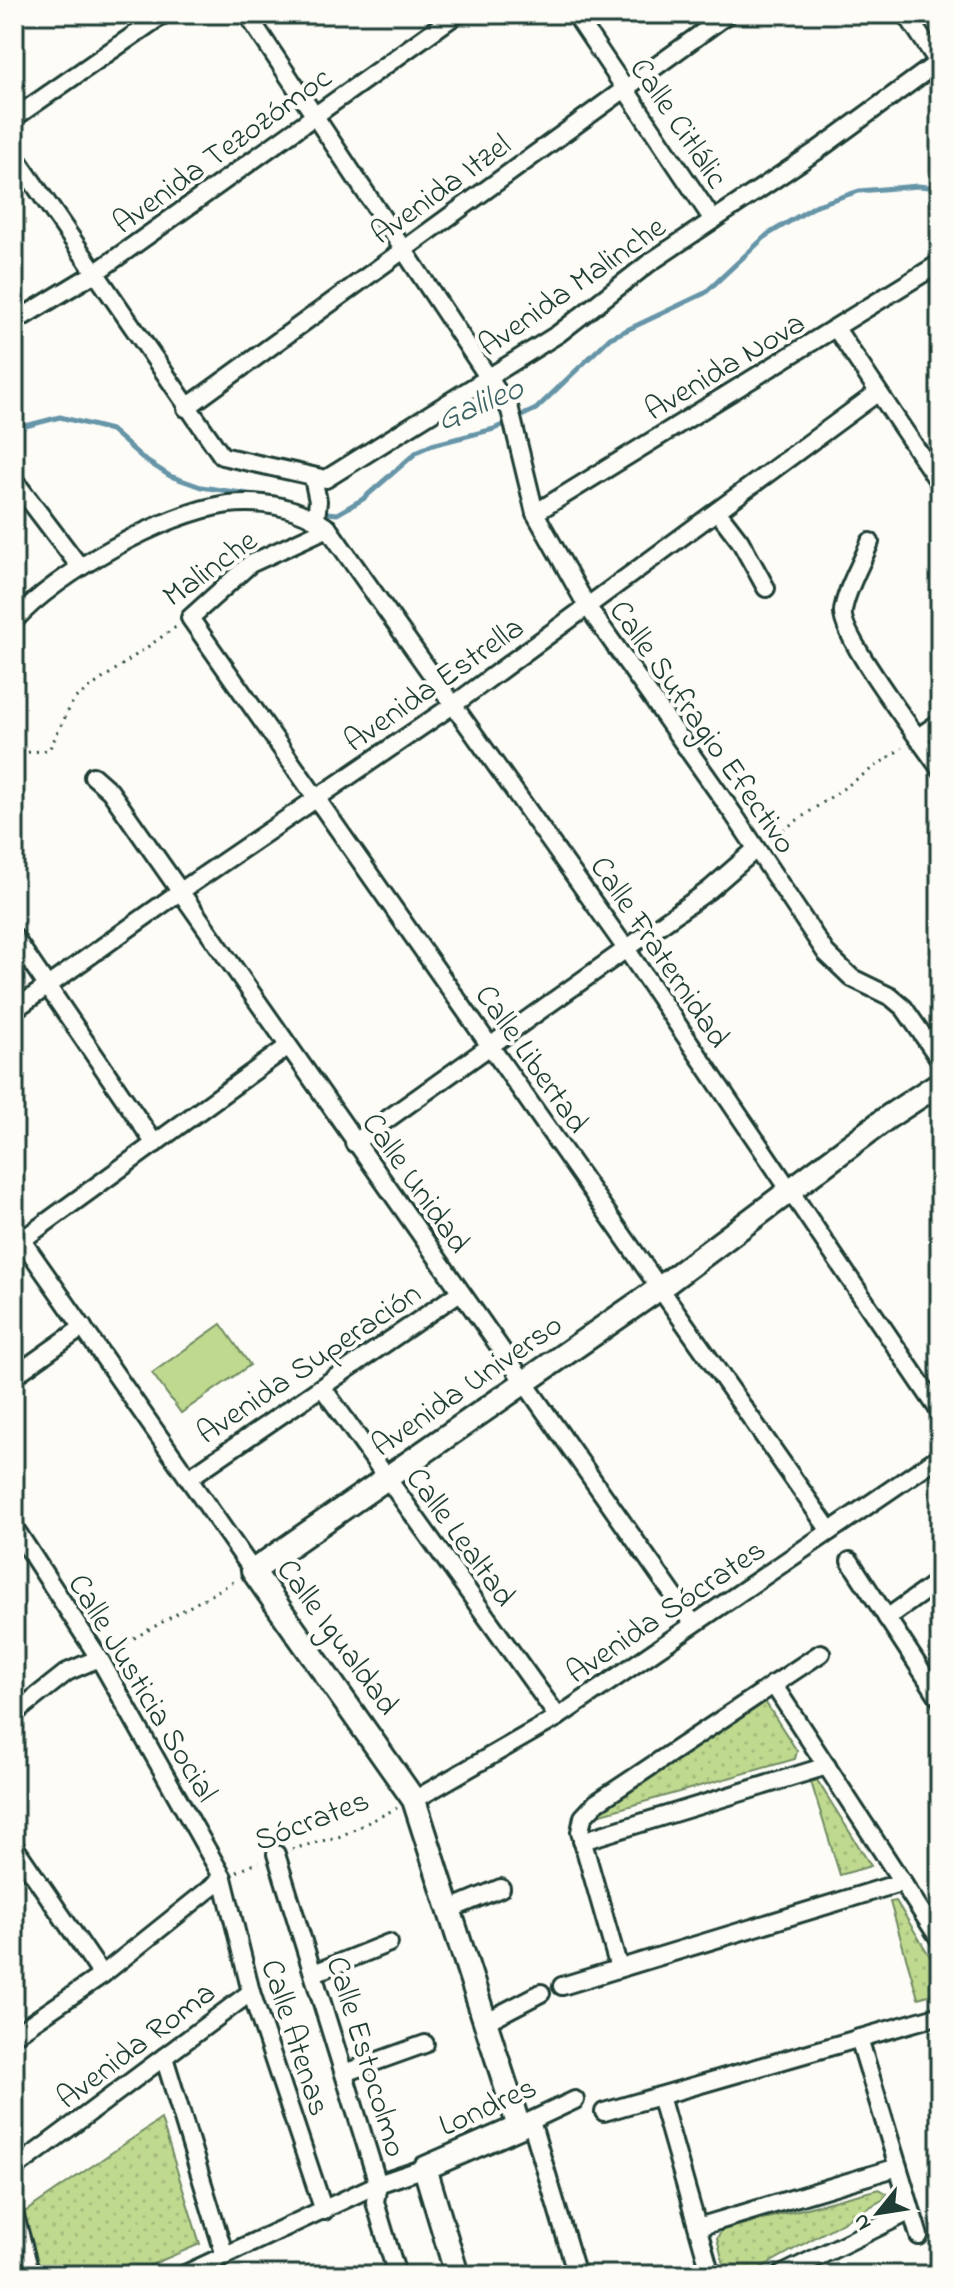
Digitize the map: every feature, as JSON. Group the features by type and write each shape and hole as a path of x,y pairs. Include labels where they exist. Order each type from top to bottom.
{"street":[{"path":"14,118 164,14"},
{"name":"Calle Sufragio Efectivo","path":"247,14 514,420 535,513 587,606 833,961 852,978 891,997 904,1008 940,1060"},
{"name":"Avenida Tezozómoc","path":"14,322 95,273 457,14"},
{"name":"Calle Citlálic","path":"575,14 713,220"},
{"name":"Avenida Itzel","path":"186,408 728,14"},
{"path":"906,14 939,63"},
{"name":"Avenida Malinche","path":"313,478 333,476 381,442 558,334 649,263 818,150 939,63"},
{"path":"14,155 222,456 313,478 322,524"},
{"name":"Avenida Nova","path":"535,513 837,330 940,263"},
{"path":"837,330 940,484"},
{"name":"Avenida Estrella","path":"14,1010 178,893 456,703 877,393"},
{"path":"14,480 80,567"},
{"name":"Malinche","path":"14,621 30,603 80,567 158,526 229,504 287,508 322,524"},
{"path":"717,511 740,541 766,588"},
{"name":"Malinche","path":"190,618 250,564 322,524"},
{"name":"Calle Fraternidad","path":"322,524 456,703 940,1412"},
{"path":"870,542 846,600 843,623 857,649 940,769"},
{"name":"Calle Libertad","path":"190,618 830,1531"},
{"path":"918,737 940,722"},
{"name":"Calle Unidad","path":"93,776 110,791 178,893 693,1623"},
{"path":"354,1143 627,950 709,890 756,849"},
{"path":"14,937 155,1144"},
{"path":"18,1235 155,1144 287,1047"},
{"name":"Avenida Universo","path":"253,1571 660,1288 940,1083"},
{"name":"Calle Igualdad","path":"18,1235 414,1800 487,2021 525,2124"},
{"name":"Avenida Superación","path":"189,1478 460,1292"},
{"path":"14,1376 83,1327"},
{"name":"Calle Lealtad","path":"322,1387 558,1717"},
{"name":"Avenida Sócrates","path":"414,1800 558,1717 940,1456"},
{"name":"Calle Justicia Social","path":"14,1527 99,1658 223,1878"},
{"path":"850,1561 940,1699"},
{"path":"887,1618 940,1580"},
{"path":"619,1968 582,1841 583,1817 596,1803 821,1653"},
{"path":"14,1714 67,1672 99,1658"},
{"path":"773,1684 940,1940"},
{"path":"582,1841 827,1766"},
{"path":"14,1846 102,1975"},
{"name":"Calle Estocolmo","path":"276,1854 378,2184 375,2202 397,2275"},
{"path":"14,2035 102,1975 223,1878"},
{"name":"Calle Atenas","path":"223,1878 251,1992 324,2211"},
{"path":"562,1986 903,1882"},
{"path":"451,1909 501,1888"},
{"path":"314,1973 389,1943"},
{"name":"Avenida Roma","path":"14,2169 251,1992"},
{"path":"487,2021 541,1993"},
{"path":"604,2112 940,2015"},
{"path":"859,2038 919,2236"},
{"path":"344,2073 425,2044"},
{"path":"164,2057 225,2256"},
{"path":"660,2096 711,2275"},
{"name":"Londres","path":"425,2168 575,2100"},
{"path":"525,2124 577,2275"},
{"path":"698,2227 898,2167"},
{"path":"183,2275 378,2184 425,2168 457,2275"},
{"path":"781,2275 911,2211"},
{"path":"14,2212 31,2275"}],"path":[{"name":"Malinche","path":"14,747 22,753 49,750 74,699 190,618"},
{"path":"756,849 918,737"},
{"path":"99,1658 253,1571"},
{"name":"Sócrates","path":"223,1878 276,1854 341,1836 414,1800"}],"green space":[{"path":"221,1324 250,1365 181,1413 152,1373"},
{"path":"764,1700 797,1751 795,1759 598,1815 601,1808"},
{"path":"817,1780 871,1866 840,1875 811,1782"},
{"path":"896,1901 940,1973 940,1992 918,1998 890,1902"},
{"path":"161,2119 200,2244 128,2275 40,2275 22,2214"},
{"path":"879,2189 888,2194 884,2199 748,2275 726,2275 717,2238 722,2230"}],"waterway":[{"name":"Galileo","path":"318,512 337,514 363,499 418,451 494,429 536,409 610,338 705,293 767,235 817,205 859,191 918,186 940,188"},
{"name":"Galileo","path":"14,429 60,417 111,430 145,460 170,476 201,487 262,496"}]}
